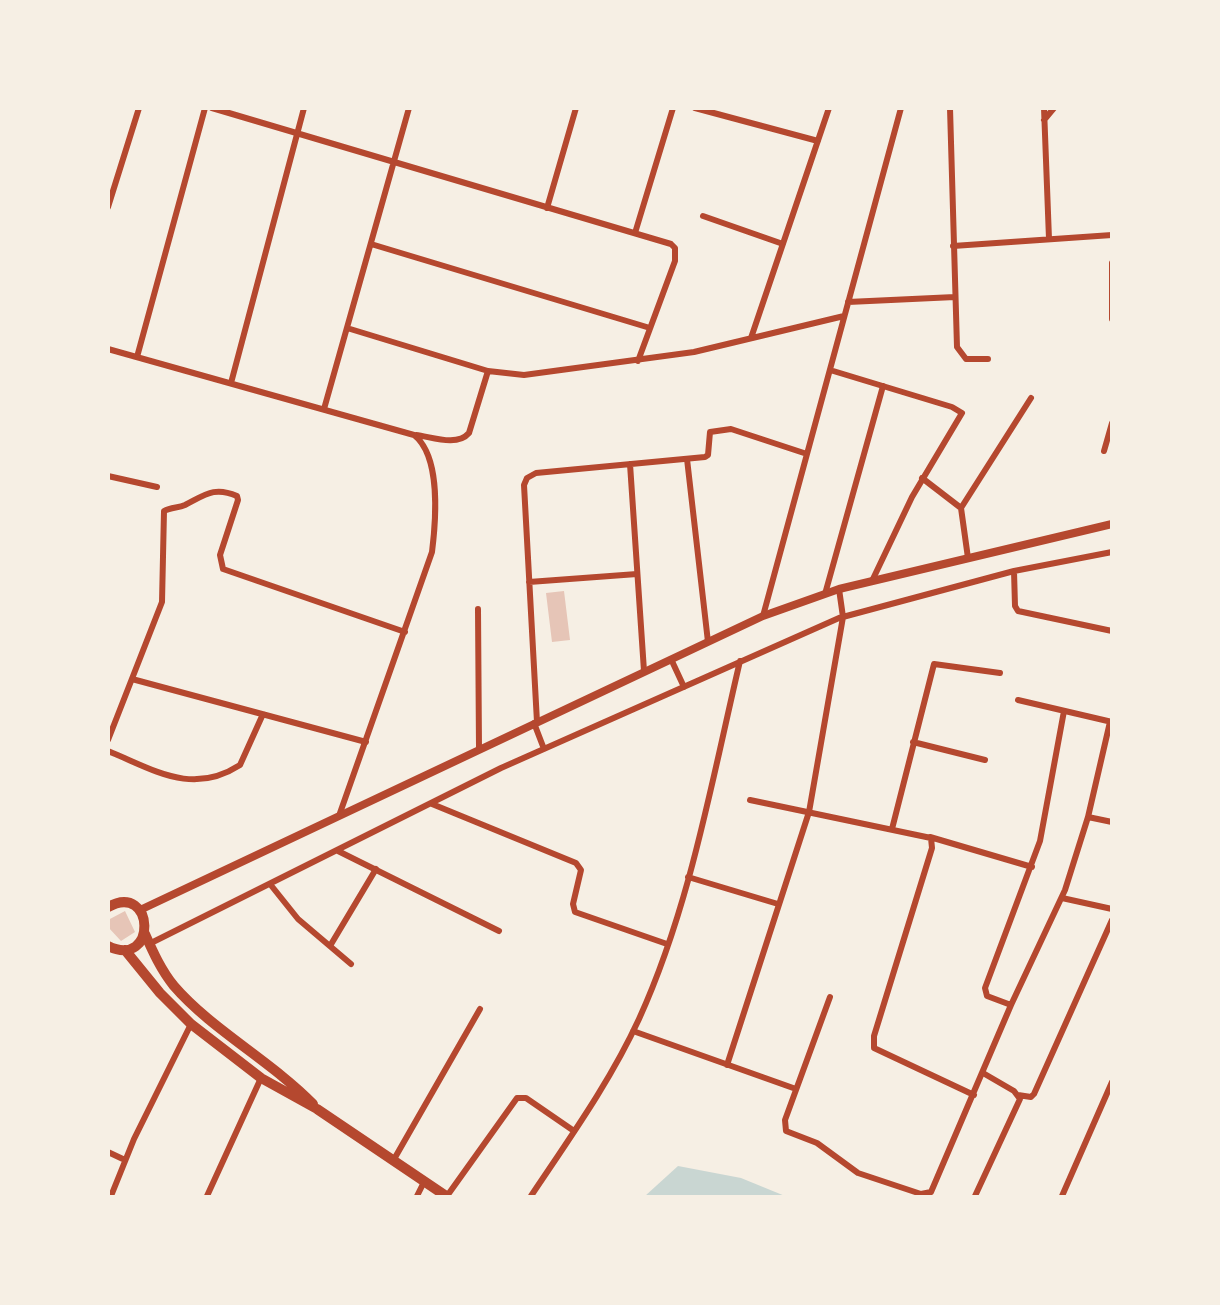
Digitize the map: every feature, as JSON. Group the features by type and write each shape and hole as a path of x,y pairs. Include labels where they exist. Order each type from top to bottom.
{"highway":[{"path":"111,903 124,902 140,910 145,917 147,939 165,974 185,997 285,1077 317,1109"},
{"path":"108,946 125,950 147,939"},
{"path":"125,950 160,993 191,1024 261,1078 317,1109 447,1196"}],"street":[{"path":"108,208 139,108"},
{"path":"137,357 205,108"},
{"path":"212,108 671,244 676,254 638,361"},
{"path":"231,383 304,108"},
{"path":"324,409 409,108"},
{"path":"547,208 576,108"},
{"path":"635,233 673,108"},
{"path":"695,108 818,141"},
{"path":"751,338 829,108"},
{"path":"763,616 901,108"},
{"path":"950,108 959,354 975,361 988,359"},
{"path":"1044,108 1049,239"},
{"path":"1044,120 1054,108"},
{"path":"703,216 783,244"},
{"path":"953,246 1111,235"},
{"path":"371,244 650,328"},
{"path":"1111,263 1111,319"},
{"path":"848,302 955,297"},
{"path":"347,328 488,371 524,375 638,361 844,316"},
{"path":"108,349 414,435 464,439 469,433 488,371"},
{"path":"830,370 961,412 922,478 872,581"},
{"path":"825,594 883,386"},
{"path":"968,558 961,508 1031,398"},
{"path":"1104,451 1111,423"},
{"path":"542,746 536,725 524,485 527,478 536,473 708,455 710,432 724,429 807,454"},
{"path":"340,813 426,574 434,533 432,465 423,442 414,435"},
{"path":"687,459 708,642"},
{"path":"630,464 644,671"},
{"path":"108,476 157,486"},
{"path":"922,478 961,508"},
{"path":"108,740 162,602 164,511 181,507 212,491 233,494 238,500 220,555 223,569 405,632"},
{"path":"140,910 340,813 536,725 644,671 673,662 763,616 825,594 840,594 872,581 1111,524"},
{"path":"147,939 338,851 542,746 740,661 842,613 1111,552"},
{"path":"1014,572 1014,606 1018,611 1111,631"},
{"path":"529,582 638,574"},
{"path":"727,1065 809,812 842,613 840,594"},
{"path":"478,609 479,749"},
{"path":"531,1196 607,1081 633,1031 667,944 688,877 740,661"},
{"path":"673,662 683,684"},
{"path":"892,829 934,664 1000,673"},
{"path":"132,679 366,742"},
{"path":"830,997 785,1120 786,1131 817,1143 840,1163 858,1173 929,1195 935,1188 1011,1005 1062,898 1088,817 1111,722 1018,700"},
{"path":"1011,1005 987,996 985,988 1032,867 1049,804 1064,711"},
{"path":"108,751 178,779 205,780 240,765 263,714"},
{"path":"914,742 985,760"},
{"path":"750,800 928,836 1032,867"},
{"path":"432,804 576,863 581,870 573,904 575,912 667,944"},
{"path":"1088,817 1111,822"},
{"path":"928,836 933,842 932,848 874,1036 874,1048 974,1095"},
{"path":"338,851 499,931"},
{"path":"330,946 376,869"},
{"path":"688,877 778,904"},
{"path":"270,884 298,919 351,964"},
{"path":"1062,898 1111,909"},
{"path":"983,1073 1018,1095 1031,1097 1034,1094 1111,920"},
{"path":"393,1161 480,1009"},
{"path":"111,1196 125,1160 191,1024"},
{"path":"633,1031 796,1090"},
{"path":"207,1196 261,1078"},
{"path":"1074,1196 1063,1194 1111,1082"},
{"path":"975,1196 1015,1114 1018,1095"},
{"path":"447,1196 517,1098 526,1098 574,1131"},
{"path":"108,1152 125,1160"},
{"path":"417,1196 425,1182"}],"shaded area":[{"path":"678,1166 741,1178 785,1196 645,1196"}],"building":[{"path":"564,591 570,640 552,642 546,593"},
{"path":"125,911 135,932 121,941 108,927 108,920"}]}
